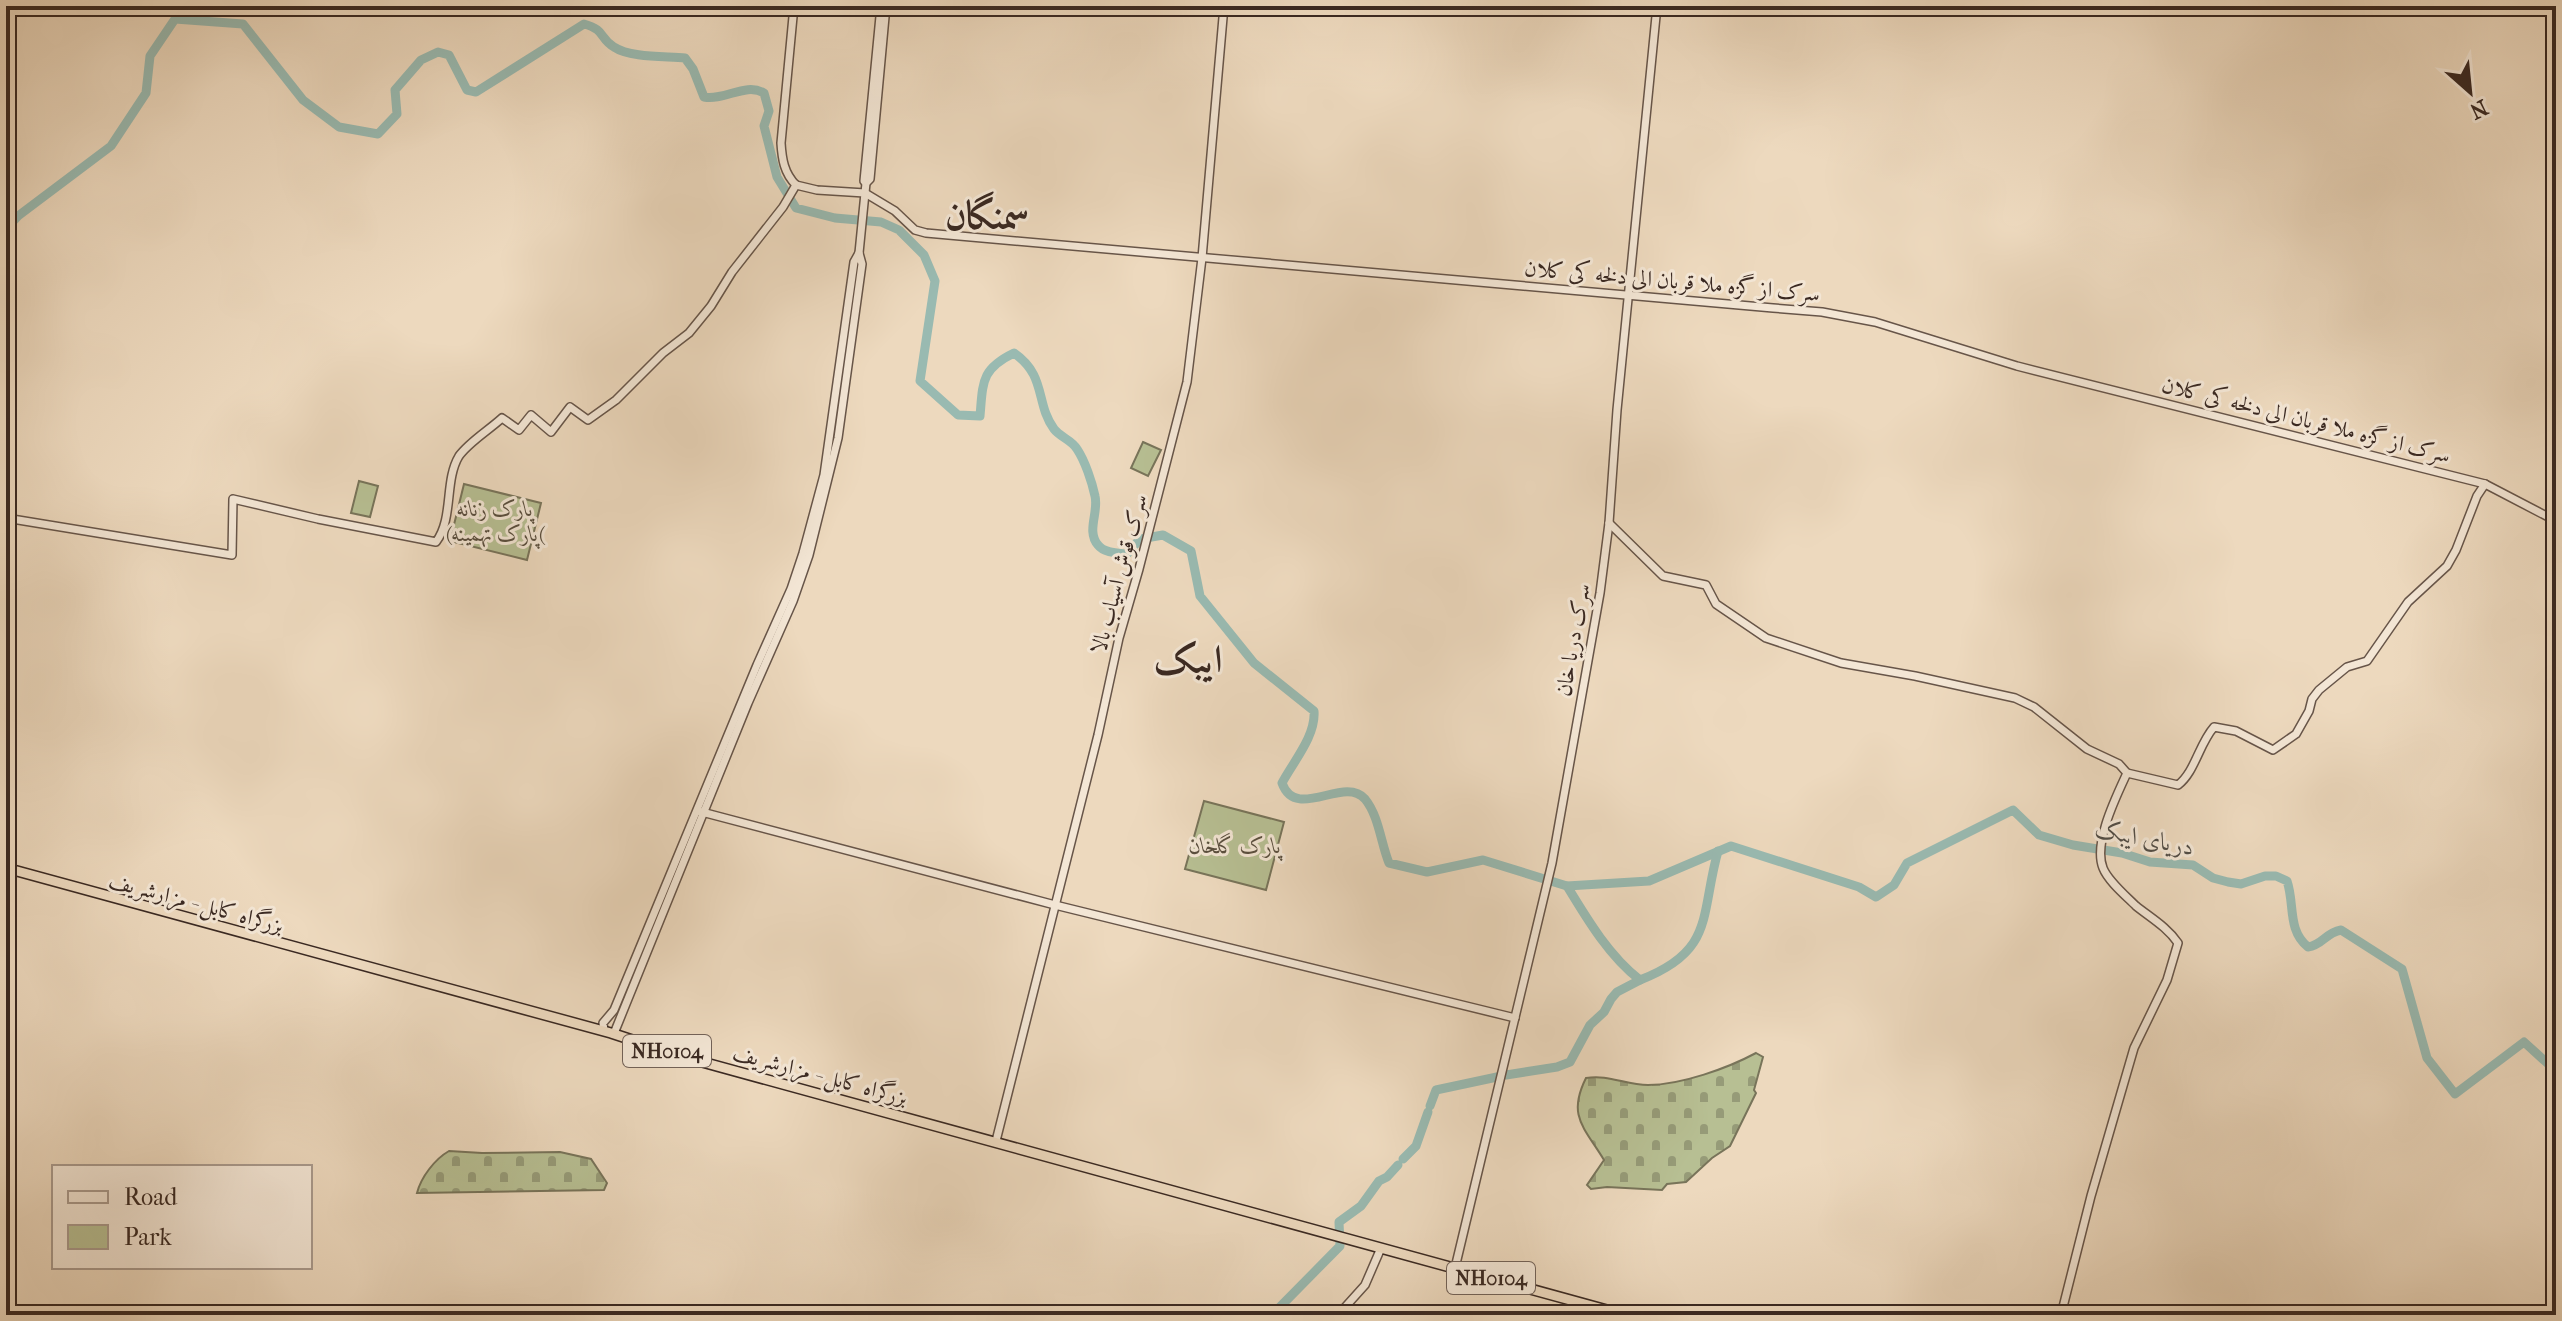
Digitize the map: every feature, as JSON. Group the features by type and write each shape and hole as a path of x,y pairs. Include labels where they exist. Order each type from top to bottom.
{"highway":[{"name":"بزرگراه کابل - مزارشریف","path":"6,868 586,1027 611,1029 631,1040 1625,1315"}],"street":[{"path":"6,518 232,555 233,499 436,542 445,518 457,462 466,450 502,418 519,430 531,415 551,432 570,407 588,420 600,412 689,333 783,207 794,188 783,163 781,143 794,6"},
{"path":"701,812 611,1029 603,1023 614,1010 793,601 809,555 838,438 862,264 859,253 864,181 884,6"},
{"name":"سرک قوش آسیاب بالا","path":"996,1141 1098,735 1119,638 1187,382 1202,258 1224,6"},
{"name":"سرک دریا خان","path":"1455,1268 1552,863 1600,593 1657,6"},
{"name":"سرک از گزه ملا قربان الی دلخه کی کلان","path":"794,188 865,196 895,211 915,230 926,233 1822,312 1875,322 2017,366 2485,484 2556,521"},
{"path":"1609,523 1663,576 1706,585 1716,604 1766,638 1841,663 2015,698 2034,707 2087,749 2119,764 2127,773 2178,785 2184,780 2204,739 2214,727 2236,731 2273,750 2296,734 2319,690 2347,667 2367,661 2408,602 2447,566 2485,484"},
{"path":"2061,1315 2091,1196 2134,1048 2167,980 2178,943 2104,871 2100,855 2103,842 2111,809 2127,773"},
{"path":"701,812 1055,905 1515,1018"},
{"path":"586,1027 608,1017"},
{"path":"1338,1315 1365,1285 1381,1248"}],"green space":[{"path":"1143,442 1161,450 1148,476 1131,468"},
{"path":"359,481 378,486 370,517 351,513"},
{"name":"پارک زنانه (پارک تهمینه(","path":"464,484 541,503 527,560 450,541"},
{"name":"پارک گلخان","path":"1204,801 1284,822 1266,890 1185,869"},
{"path":"1756,1053 1763,1057 1754,1090 1756,1093 1730,1146 1686,1182 1667,1184 1662,1190 1591,1189 1587,1185 1604,1160 1580,1121 1578,1112 1580,1091 1586,1078 1602,1077 1640,1085 1675,1082 1704,1075"},
{"path":"449,1151 560,1152 591,1159 607,1183 604,1190 417,1193 429,1169"}],"waterway":[{"name":"دریای ایبک","path":"6,229 18,216 111,146 146,93 150,56 175,19 243,24 303,100 339,127 378,134 397,114 395,90 421,60 438,52 449,55 467,90 476,92 584,24 596,29 609,44 621,51 685,58 704,97 719,97 742,90 764,93 769,111 764,126 777,177 796,208 835,218 881,222 899,230 924,255 935,281 920,381 958,415 980,416 983,385 990,371 1014,353 1024,362 1036,380 1048,419 1057,432 1075,446 1085,465 1095,496 1093,534 1098,545 1107,551 1127,554 1140,539 1163,535 1191,551 1200,596 1254,663 1314,711 1308,739 1282,783 1289,794 1298,799 1345,792 1356,793 1365,799 1377,822 1389,863 1427,872 1483,860 1567,886 1649,881 1731,846 1859,887 1876,897 1894,885 1907,863 2013,810 2039,835 2073,845 2122,853 2150,862 2193,865 2213,878 2228,882 2241,884 2265,876 2276,876 2287,881 2294,925 2308,947 2341,930 2402,969 2427,1058 2455,1094 2524,1042 2556,1071"},
{"path":"1567,886 1609,948 1640,980 1664,969 1693,944 1705,913 1718,851"},
{"path":"1506,1075 1570,1062 1590,1025 1604,1012 1611,999 1617,992 1640,980"},
{"path":"1430,1106 1436,1090 1497,1077"},
{"path":"1403,1159 1416,1146 1428,1112"},
{"path":"1272,1315 1340,1246 1339,1222 1361,1206 1379,1181 1398,1165"}],"district":[{"name":"سمنگان","path":"987,215"},
{"name":"ایبک","path":"1188,659"}]}
